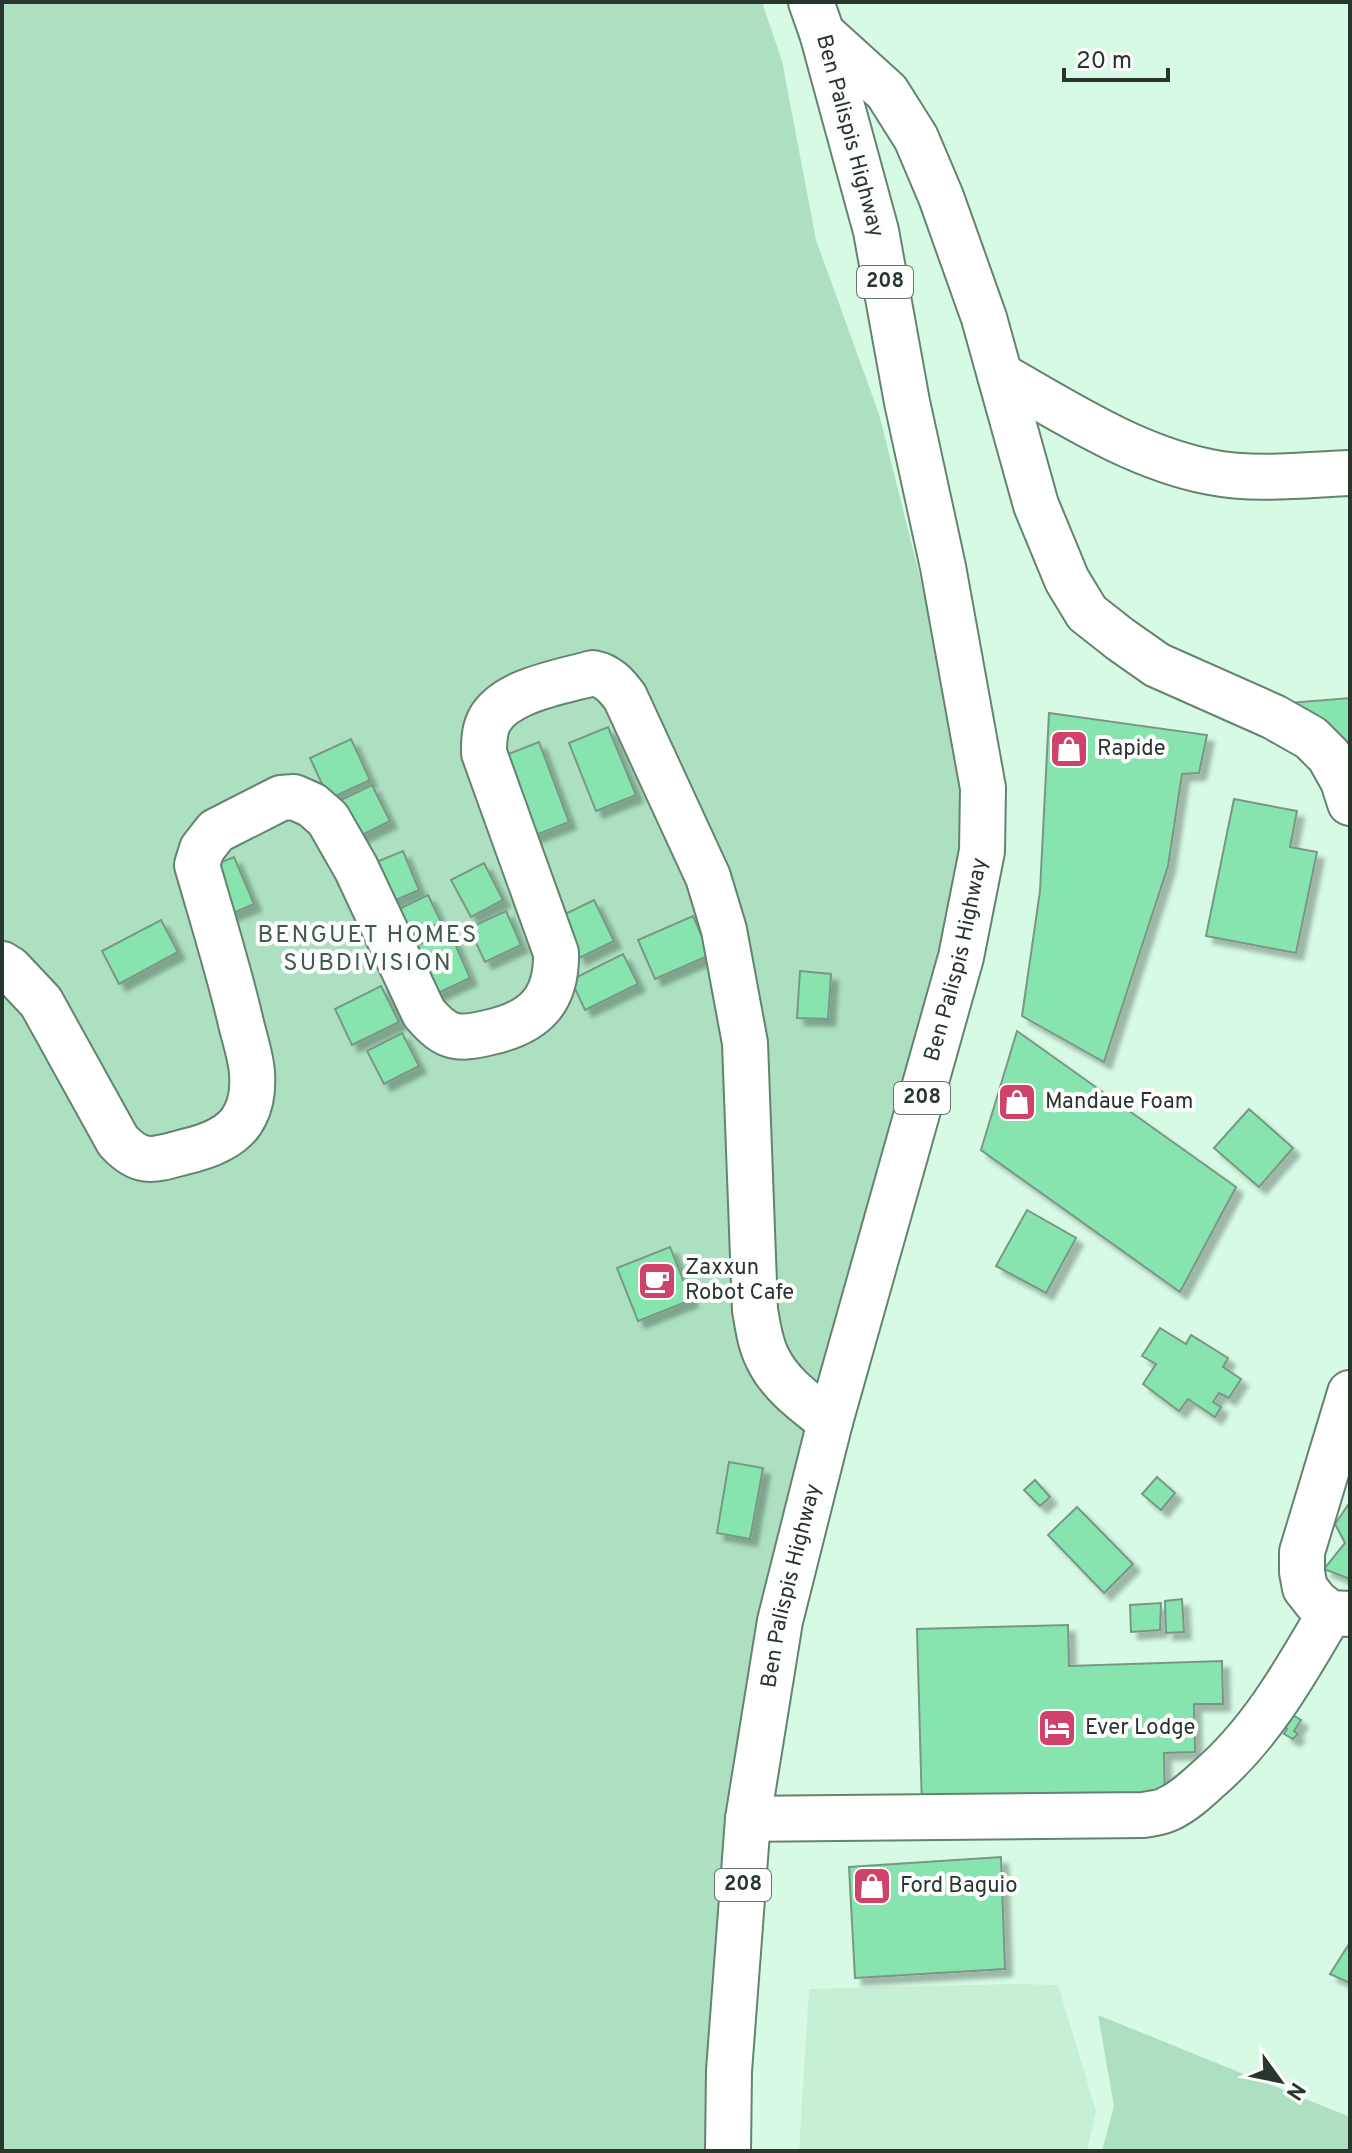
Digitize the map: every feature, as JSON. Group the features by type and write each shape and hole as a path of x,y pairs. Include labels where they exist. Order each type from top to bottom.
{"street":[{"path":"817,18 887,92 916,138 941,197 984,318 1036,505 1067,580 1087,613 1157,665 1274,717 1311,738 1329,756 1343,781 1350,803"},
{"name":"Ben Palispis Highway","path":"728,2151 729,2071 748,1819 780,1621 830,1422 961,957 982,851 983,788 943,567 907,402 876,231 817,18"},
{"path":"1000,375 1106,435 1165,460 1211,472 1270,477 1350,473"},
{"path":"2,964 41,1002 118,1141 129,1152 155,1160 199,1148 229,1134 244,1118 252,1097 252,1071 233,990 197,865 202,849 216,831 281,798 294,797 312,805 328,819 356,868 424,1013 434,1025 449,1035 463,1039 510,1028 538,1011 550,993 556,974 556,953 484,753 484,735 490,719 515,696 593,673 603,675 625,697 708,877 724,930 745,1043 754,1296 761,1341 768,1361 785,1383 830,1422"},
{"path":"748,1819 1144,1815 1164,1811 1182,1802 1227,1763 1260,1725 1340,1613 1316,1602 1305,1588 1302,1552 1350,1393"}],"shaded area":[{"path":"2,2 762,2 782,61 816,240 879,414 925,597 963,811 962,865 833,1365 710,2085 704,2151 2,2151"},
{"path":"1058,1985 1096,2111 1087,2151 799,2151 809,1989"},
{"path":"1098,2015 1350,2117 1350,2151 1102,2151 1114,2106"}],"building":[{"path":"1350,698 1350,757 1288,703"},
{"path":"1049,713 1207,735 1199,773 1182,774 1168,866 1104,1062 1022,1016 1040,891"},
{"path":"608,727 636,795 596,811 569,743"},
{"path":"351,739 370,780 329,799 310,758"},
{"path":"539,742 569,822 528,838 498,758"},
{"path":"372,785 390,821 356,838 339,801"},
{"path":"1234,799 1297,811 1290,847 1317,852 1296,953 1206,936"},
{"path":"403,851 419,890 391,902 374,863"},
{"path":"234,857 254,904 224,917 205,869"},
{"path":"484,863 503,900 471,917 451,880"},
{"path":"428,895 441,922 410,937 397,910"},
{"path":"594,900 614,941 579,958 559,917"},
{"path":"506,911 521,945 485,962 469,928"},
{"path":"693,916 710,955 655,979 638,940"},
{"path":"161,920 178,952 119,984 102,951"},
{"path":"449,930 470,978 436,994 414,947"},
{"path":"623,954 638,984 585,1010 571,980"},
{"path":"800,971 831,974 828,1019 797,1018"},
{"path":"381,986 399,1022 352,1045 335,1009"},
{"path":"1017,1031 1236,1187 1180,1292 981,1150"},
{"path":"402,1033 419,1066 384,1084 367,1051"},
{"path":"1249,1109 1293,1148 1259,1187 1214,1148"},
{"path":"1027,1210 1076,1238 1046,1293 996,1266"},
{"path":"670,1247 691,1300 638,1321 617,1268"},
{"path":"1160,1328 1186,1344 1191,1335 1228,1358 1223,1367 1241,1379 1229,1398 1219,1393 1213,1402 1221,1407 1215,1417 1188,1399 1179,1411 1143,1384 1156,1364 1142,1356"},
{"path":"729,1462 763,1468 750,1539 717,1533"},
{"path":"1157,1477 1175,1493 1161,1510 1142,1494"},
{"path":"1035,1480 1050,1497 1040,1506 1024,1490"},
{"path":"1350,1502 1350,1579 1324,1569 1345,1543 1335,1524"},
{"path":"1077,1507 1133,1564 1104,1593 1048,1535"},
{"path":"1182,1599 1184,1632 1166,1633 1165,1601"},
{"path":"1161,1603 1160,1630 1131,1632 1130,1605"},
{"name":"Ever Lodge","path":"1068,1625 1069,1666 1222,1661 1223,1704 1194,1704 1195,1752 1164,1753 1165,1802 922,1808 917,1629"},
{"path":"1291,1714 1301,1720 1294,1731 1298,1734 1293,1739 1284,1734 1287,1729 1283,1725"},
{"path":"1001,1857 1005,1969 855,1978 849,1867"},
{"path":"1350,1944 1350,1983 1330,1974"}],"place":[{"name":"Rapide","path":"1069,749"},
{"name":"Mandaue Foam","path":"1017,1102"},
{"name":"Zaxxun Robot Cafe","path":"657,1281"},
{"name":"Ever Lodge","path":"1057,1728"},
{"name":"Ford Baguio","path":"872,1886"}],"district":[{"name":"BENGUET HOMES SUBDIVISION","path":"368,950"}]}
